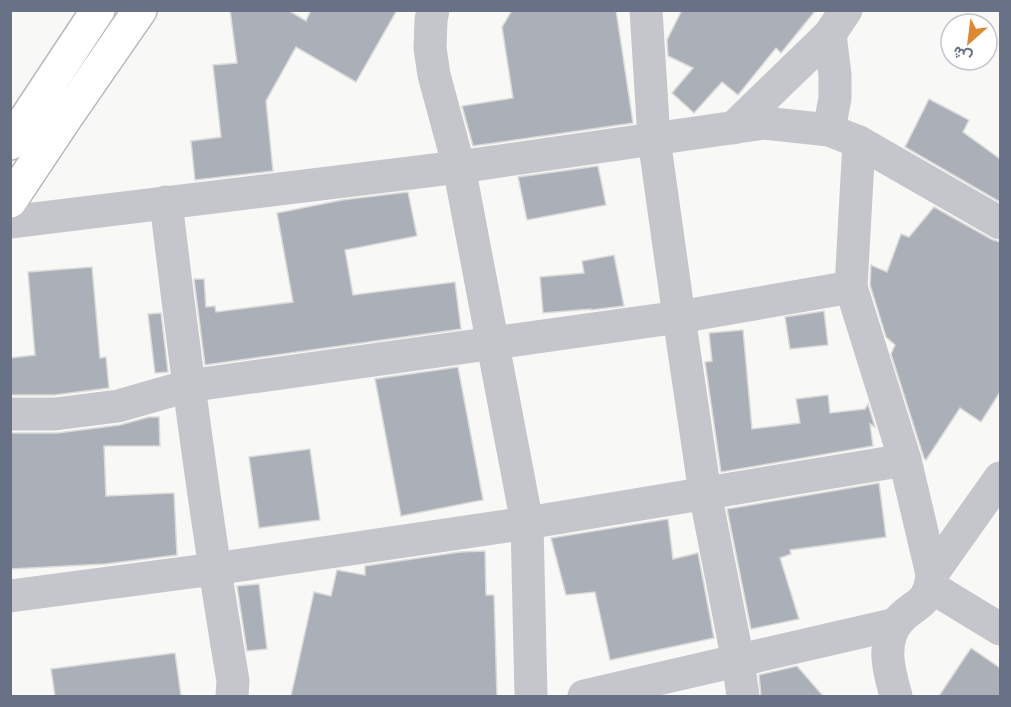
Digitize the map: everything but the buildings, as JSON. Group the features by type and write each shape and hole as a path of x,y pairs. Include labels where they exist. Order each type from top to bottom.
{"main road":[{"path":"10,143 98,10"},
{"path":"10,201 140,10"}],"street":[{"path":"433,10 430,48 434,75 459,167 526,523 531,696"},
{"path":"646,10 654,139 679,317 705,493 744,696"},
{"path":"733,128 838,22"},
{"path":"838,22 835,98 844,136 851,287 905,460 932,580 1000,629"},
{"path":"10,222 459,167 764,123 844,136 1000,223"},
{"path":"166,202 188,386 214,569 233,681 232,696"},
{"path":"10,414 55,414 118,406 188,386 679,317 851,287"},
{"path":"10,596 214,569 526,523 905,460"},
{"path":"896,696 887,661 888,643 896,624 925,598 932,580 1000,478"},
{"path":"584,696 896,624"}]}
